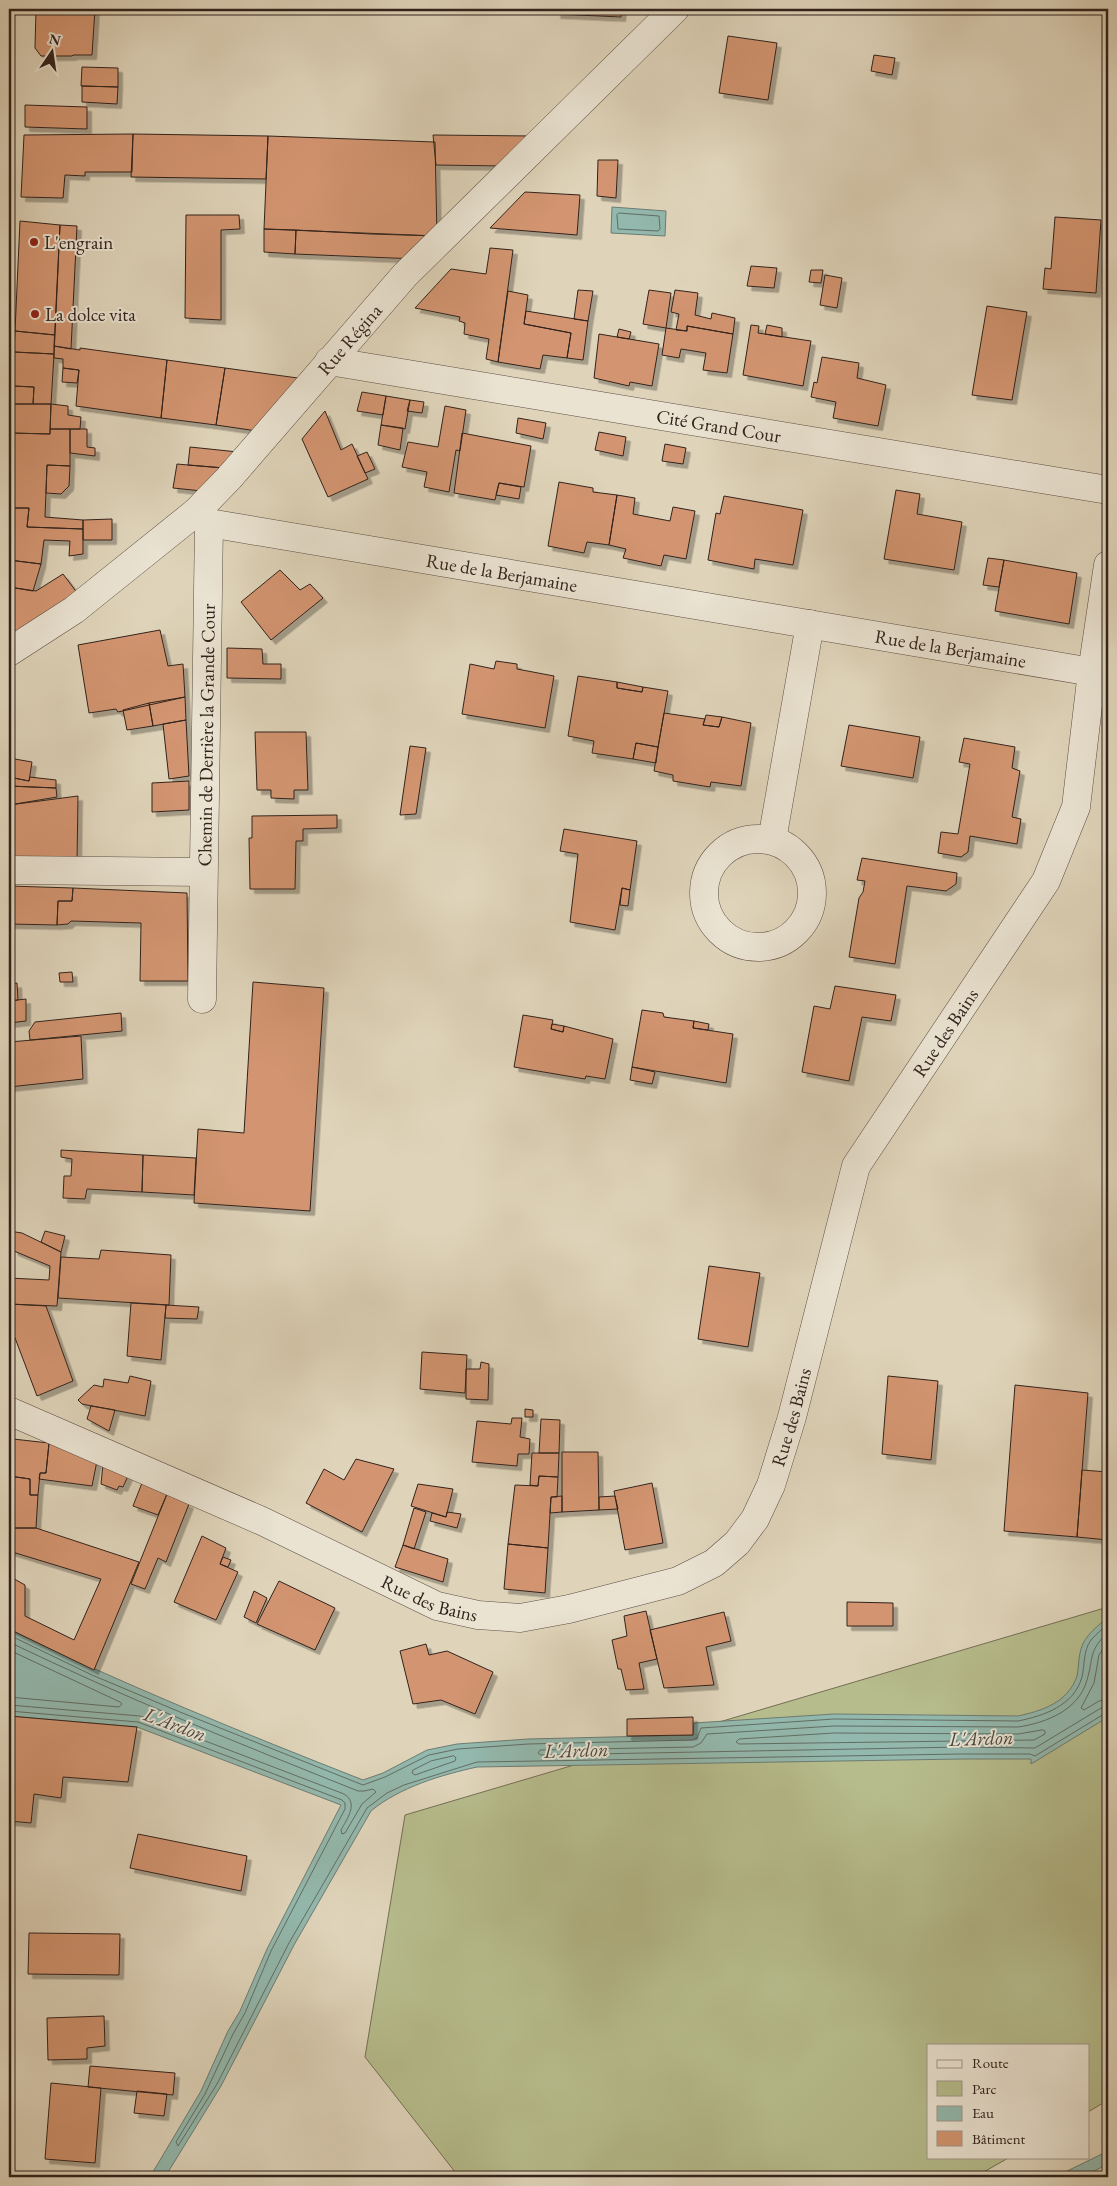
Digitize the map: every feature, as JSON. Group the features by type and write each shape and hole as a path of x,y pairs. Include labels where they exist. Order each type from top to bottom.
{"street":[{"name":"Rue Régina","path":"9,652 74,610 203,518 329,361 405,275 675,9"},
{"name":"Cité Grand Cour","path":"329,361 1108,490"},
{"name":"Rue de la Berjamaine","path":"203,518 1092,672"},
{"name":"Chemin de Derrière la Grande Cour","path":"9,870 204,872 203,518"},
{"name":"Rue des Bains","path":"9,1411 262,1521 437,1606 478,1615 520,1618 570,1609 678,1581 714,1563 737,1543 755,1519 771,1485 792,1417 856,1166 1046,881 1076,807 1092,672 1108,565"},
{"path":"772,840 810,624"},
{"path":"202,999 204,872"}],"green space":[{"path":"1108,1607 1108,2100 1090,2111 1090,2044 927,2044 927,2158 1008,2158 975,2177 459,2177 365,2057 405,1815"}],"water":[{"path":"612,207 666,211 665,236 611,233"},
{"name":"L'Ardon","path":"1108,1617 1108,1717 1031,1764 1031,1759 961,1759 477,1767 435,1778 395,1795 371,1811 294,1945 221,2086 165,2177 150,2177 201,2091 228,2031 240,2011 267,1949 341,1805 137,1727 9,1716 9,1629 96,1670 185,1708 363,1780 383,1773 427,1750 457,1744 528,1739 693,1735 694,1723 834,1714 1018,1716 1053,1704 1067,1693 1077,1676 1079,1656 1083,1644 1092,1631"},
{"path":"1108,2151 1108,2164 1083,2177 1055,2177"}],"building":[{"path":"36,9 95,9 92,55 41,56 35,48"},
{"path":"557,9 622,9 621,17 556,14"},
{"path":"728,36 777,43 768,100 719,93"},
{"path":"874,55 895,58 892,75 871,71"},
{"path":"82,67 118,68 118,87 81,86"},
{"path":"82,86 118,87 117,104 82,102"},
{"path":"25,105 87,107 87,129 25,127"},
{"path":"133,134 268,136 266,179 131,177"},
{"path":"133,134 132,172 85,172 85,176 65,175 63,198 21,197 24,135"},
{"path":"433,135 531,136 503,166 436,165"},
{"path":"268,136 435,142 437,236 264,229"},
{"path":"598,160 618,160 616,198 597,196"},
{"path":"525,192 580,195 577,235 490,228"},
{"path":"186,215 239,215 240,229 221,230 221,320 185,318"},
{"path":"1055,217 1101,220 1096,293 1043,289 1045,268 1051,269"},
{"path":"20,221 60,225 55,335 15,331"},
{"path":"60,225 77,226 71,349 54,346"},
{"path":"264,229 296,230 295,254 264,252"},
{"path":"296,230 437,236 417,259 295,254"},
{"path":"490,248 513,250 498,362 486,359 489,339 464,334 465,323 459,321 460,317 415,308 451,269 486,274"},
{"path":"751,266 777,268 774,288 747,286"},
{"path":"811,270 823,270 821,283 809,282"},
{"path":"825,275 842,278 837,308 820,305"},
{"path":"578,290 593,291 588,321 574,319"},
{"path":"649,290 671,293 666,328 643,324"},
{"path":"675,290 698,293 695,315 711,319 712,313 735,318 733,334 687,326 687,331 676,330 679,314 671,312"},
{"path":"508,291 528,295 524,324 571,333 567,358 543,355 540,369 498,362"},
{"path":"987,306 1027,312 1012,400 972,395"},
{"path":"526,311 588,321 583,360 567,358 571,333 524,324"},
{"path":"751,325 759,326 758,333 811,341 803,386 743,375"},
{"path":"767,325 782,328 782,337 765,334"},
{"path":"687,326 733,334 727,373 703,370 706,353 681,349 679,358 662,355 666,328 687,331"},
{"path":"619,329 631,332 629,339 617,337"},
{"path":"15,331 55,335 54,354 14,352"},
{"path":"599,334 659,344 652,386 630,382 629,386 594,378"},
{"path":"54,346 167,360 161,418 76,406 79,370 63,368 63,359 54,358"},
{"path":"14,352 54,354 51,404 33,404 34,387 13,386"},
{"path":"822,357 859,363 857,378 886,385 878,426 833,418 836,402 811,397 814,382 817,383"},
{"path":"167,360 225,368 216,425 161,418"},
{"path":"63,368 79,370 77,383 62,382"},
{"path":"225,368 305,379 257,431 216,425"},
{"path":"13,386 34,387 33,404 12,404"},
{"path":"362,392 386,396 383,415 357,411"},
{"path":"386,396 410,400 405,429 381,425"},
{"path":"410,400 424,402 422,413 407,411"},
{"path":"12,404 51,404 50,434 11,433"},
{"path":"51,404 68,406 68,415 81,417 80,429 50,429"},
{"path":"445,406 466,410 460,451 456,450 449,492 424,487 427,472 402,467 408,442 438,447"},
{"path":"325,411 341,450 352,444 368,479 328,497 302,439"},
{"path":"518,418 546,423 543,439 516,433"},
{"path":"381,425 403,428 400,450 378,445"},
{"path":"50,429 70,429 70,466 47,465 45,517 83,520 83,529 27,527 29,508 9,508 11,433 50,434"},
{"path":"70,429 87,429 87,447 95,448 95,456 70,453"},
{"path":"599,432 626,437 623,456 595,450"},
{"path":"462,433 531,446 524,487 499,483 495,500 454,493"},
{"path":"665,444 686,448 683,464 662,461"},
{"path":"190,447 238,452 224,468 188,465"},
{"path":"367,452 375,469 365,473 357,456"},
{"path":"177,464 224,468 202,491 173,488"},
{"path":"47,465 70,466 69,486 61,494 46,493"},
{"path":"559,482 593,488 593,492 617,495 609,545 587,542 584,553 548,546"},
{"path":"499,483 521,487 519,499 496,495"},
{"path":"896,490 920,494 917,514 962,522 954,570 884,559"},
{"path":"617,495 635,498 633,514 670,521 673,507 695,511 686,559 664,555 661,566 623,558 626,549 609,545"},
{"path":"724,496 803,510 793,565 755,559 754,569 708,560 716,513 720,514"},
{"path":"9,508 29,508 27,527 83,529 83,554 69,556 70,541 44,540 41,564 9,560"},
{"path":"112,519 112,540 83,540 83,520"},
{"path":"988,558 1004,560 999,587 983,585"},
{"path":"9,560 41,564 33,591 9,587"},
{"path":"1004,560 1077,573 1069,624 995,611"},
{"path":"280,570 300,590 310,584 323,598 271,640 241,602"},
{"path":"63,574 78,594 9,643 9,587 36,591"},
{"path":"160,630 168,666 183,664 185,697 118,712 116,709 89,713 78,645"},
{"path":"227,648 262,649 263,664 281,664 281,679 227,678"},
{"path":"496,661 517,664 517,669 554,676 545,728 462,714 470,664 494,669"},
{"path":"578,676 617,682 617,688 642,692 643,687 668,691 658,747 636,743 633,759 592,753 594,741 568,736"},
{"path":"617,682 643,687 642,692 617,688"},
{"path":"185,697 186,720 153,726 149,703"},
{"path":"149,703 153,726 127,730 123,710"},
{"path":"664,713 705,719 703,725 719,727 722,717 751,723 741,786 711,782 710,787 673,781 673,775 654,771"},
{"path":"706,715 722,717 719,727 703,725"},
{"path":"186,720 189,776 169,779 163,724"},
{"path":"849,725 920,737 913,778 841,766"},
{"path":"255,732 306,732 308,790 294,790 294,799 271,798 271,790 257,790"},
{"path":"964,738 1015,747 1012,768 1020,771 1012,817 1021,819 1017,844 970,836 968,852 961,857 938,853 941,832 958,834 970,764 959,762"},
{"path":"636,743 658,747 656,763 633,759"},
{"path":"410,746 426,748 416,814 400,815"},
{"path":"9,758 32,762 29,781 9,777"},
{"path":"9,777 29,781 30,777 56,780 56,788 9,786"},
{"path":"189,781 189,810 152,812 152,783"},
{"path":"9,786 56,788 57,797 9,805"},
{"path":"78,796 77,862 9,861 9,805"},
{"path":"337,815 337,828 303,829 303,841 296,841 295,889 250,889 249,838 252,838 252,816"},
{"path":"564,829 637,841 630,890 622,888 615,930 570,922 578,854 560,851"},
{"path":"862,858 957,873 956,884 946,891 907,886 895,964 849,957 859,898 863,892 865,881 857,880"},
{"path":"9,886 73,888 72,901 58,901 57,925 9,924"},
{"path":"73,888 187,893 188,981 140,981 141,923 71,921 68,924 57,925 58,901 72,901"},
{"path":"622,888 630,890 628,906 620,905"},
{"path":"72,972 73,982 60,982 59,973"},
{"path":"253,982 324,988 310,1211 194,1203 198,1129 244,1133"},
{"path":"17,983 18,1000 9,1001 9,984"},
{"path":"835,986 896,995 891,1021 862,1017 849,1081 802,1072 814,1006 830,1009"},
{"path":"26,999 26,1021 9,1023 9,1001"},
{"path":"642,1010 663,1013 664,1017 694,1021 693,1028 733,1034 726,1083 632,1067"},
{"path":"121,1013 122,1031 30,1040 29,1031 35,1022"},
{"path":"523,1015 553,1020 551,1029 563,1032 564,1026 613,1039 605,1079 586,1076 585,1079 514,1067"},
{"path":"694,1021 709,1024 708,1030 693,1028"},
{"path":"552,1024 564,1026 563,1032 551,1029"},
{"path":"81,1036 83,1079 9,1087 9,1042"},
{"path":"632,1067 655,1072 652,1084 630,1080"},
{"path":"61,1150 143,1155 142,1192 87,1189 85,1199 63,1198 64,1176 71,1176 72,1159 61,1157"},
{"path":"143,1155 196,1158 194,1195 142,1192"},
{"path":"9,1231 22,1233 61,1252 57,1306 9,1304 9,1278 49,1280 50,1266 14,1251"},
{"path":"45,1231 65,1236 61,1252 41,1242"},
{"path":"101,1250 171,1255 169,1305 58,1298 61,1257 99,1259"},
{"path":"709,1266 760,1273 748,1347 698,1339"},
{"path":"131,1303 166,1305 161,1360 127,1356"},
{"path":"9,1304 46,1306 73,1381 37,1396 9,1322"},
{"path":"166,1305 199,1307 197,1319 165,1318"},
{"path":"422,1352 467,1355 465,1393 420,1389"},
{"path":"481,1362 489,1364 488,1400 466,1399 466,1369 480,1369"},
{"path":"130,1376 151,1381 145,1416 82,1404 78,1400 94,1385 103,1387 104,1379 128,1383"},
{"path":"888,1376 938,1381 931,1460 882,1454"},
{"path":"1015,1385 1088,1393 1077,1537 1004,1531"},
{"path":"91,1406 115,1410 109,1431 87,1419"},
{"path":"525,1409 533,1410 533,1417 525,1417"},
{"path":"512,1418 522,1418 520,1437 530,1439 529,1454 518,1454 517,1466 472,1462 477,1421 511,1424"},
{"path":"541,1419 560,1420 559,1453 539,1453"},
{"path":"13,1439 49,1443 46,1473 40,1473 38,1495 30,1495 30,1479 9,1476 9,1443"},
{"path":"49,1443 97,1461 92,1486 39,1479 40,1473 46,1473"},
{"path":"562,1452 598,1452 599,1510 562,1512"},
{"path":"532,1453 559,1453 558,1477 539,1476 538,1486 530,1485"},
{"path":"356,1459 394,1469 362,1532 306,1503 324,1469 344,1480"},
{"path":"103,1464 128,1476 123,1487 119,1486 117,1490 101,1484"},
{"path":"1082,1470 1108,1472 1108,1540 1077,1537"},
{"path":"9,1476 30,1479 30,1495 38,1495 36,1528 9,1528"},
{"path":"539,1476 558,1477 557,1497 551,1497 548,1548 508,1544 515,1485 538,1486"},
{"path":"142,1483 167,1494 158,1515 133,1506"},
{"path":"652,1483 663,1543 625,1550 614,1491"},
{"path":"418,1484 453,1489 446,1517 411,1506"},
{"path":"167,1494 189,1504 166,1562 158,1558 145,1589 131,1584"},
{"path":"562,1496 562,1512 550,1513 551,1497"},
{"path":"615,1496 618,1509 599,1510 599,1497"},
{"path":"414,1508 426,1512 414,1549 403,1545"},
{"path":"447,1512 461,1514 457,1528 430,1521 432,1513 446,1517"},
{"path":"9,1528 36,1528 139,1562 94,1670 9,1629 9,1576 25,1585 25,1616 74,1640 101,1579 9,1551"},
{"path":"202,1536 226,1548 220,1564 238,1572 216,1620 174,1602"},
{"path":"508,1544 548,1548 545,1593 504,1589"},
{"path":"403,1545 448,1559 443,1582 395,1567"},
{"path":"223,1557 231,1560 228,1567 220,1564"},
{"path":"279,1581 335,1608 315,1650 257,1624"},
{"path":"254,1591 267,1598 256,1623 244,1617"},
{"path":"847,1602 893,1603 893,1626 847,1626"},
{"path":"646,1611 657,1659 639,1663 644,1689 626,1690 621,1669 618,1669 612,1640 627,1636 624,1616"},
{"path":"724,1612 731,1641 706,1647 714,1685 664,1688 650,1630"},
{"path":"426,1644 429,1655 447,1651 493,1672 475,1714 441,1700 413,1704 400,1651"},
{"path":"9,1716 137,1727 128,1782 63,1777 61,1798 34,1794 31,1823 9,1821"},
{"path":"693,1717 693,1735 627,1736 627,1719"},
{"path":"138,1834 247,1856 241,1891 130,1868"},
{"path":"29,1933 120,1934 119,1975 28,1974"},
{"path":"104,2016 105,2046 87,2048 87,2059 48,2060 47,2018"},
{"path":"90,2066 175,2073 173,2095 88,2087"},
{"path":"51,2083 101,2088 95,2163 45,2159"},
{"path":"137,2091 167,2094 164,2116 134,2113"}],"place":[{"name":"L'engrain","path":"34,242"},
{"name":"La dolce vita","path":"35,314"}]}
